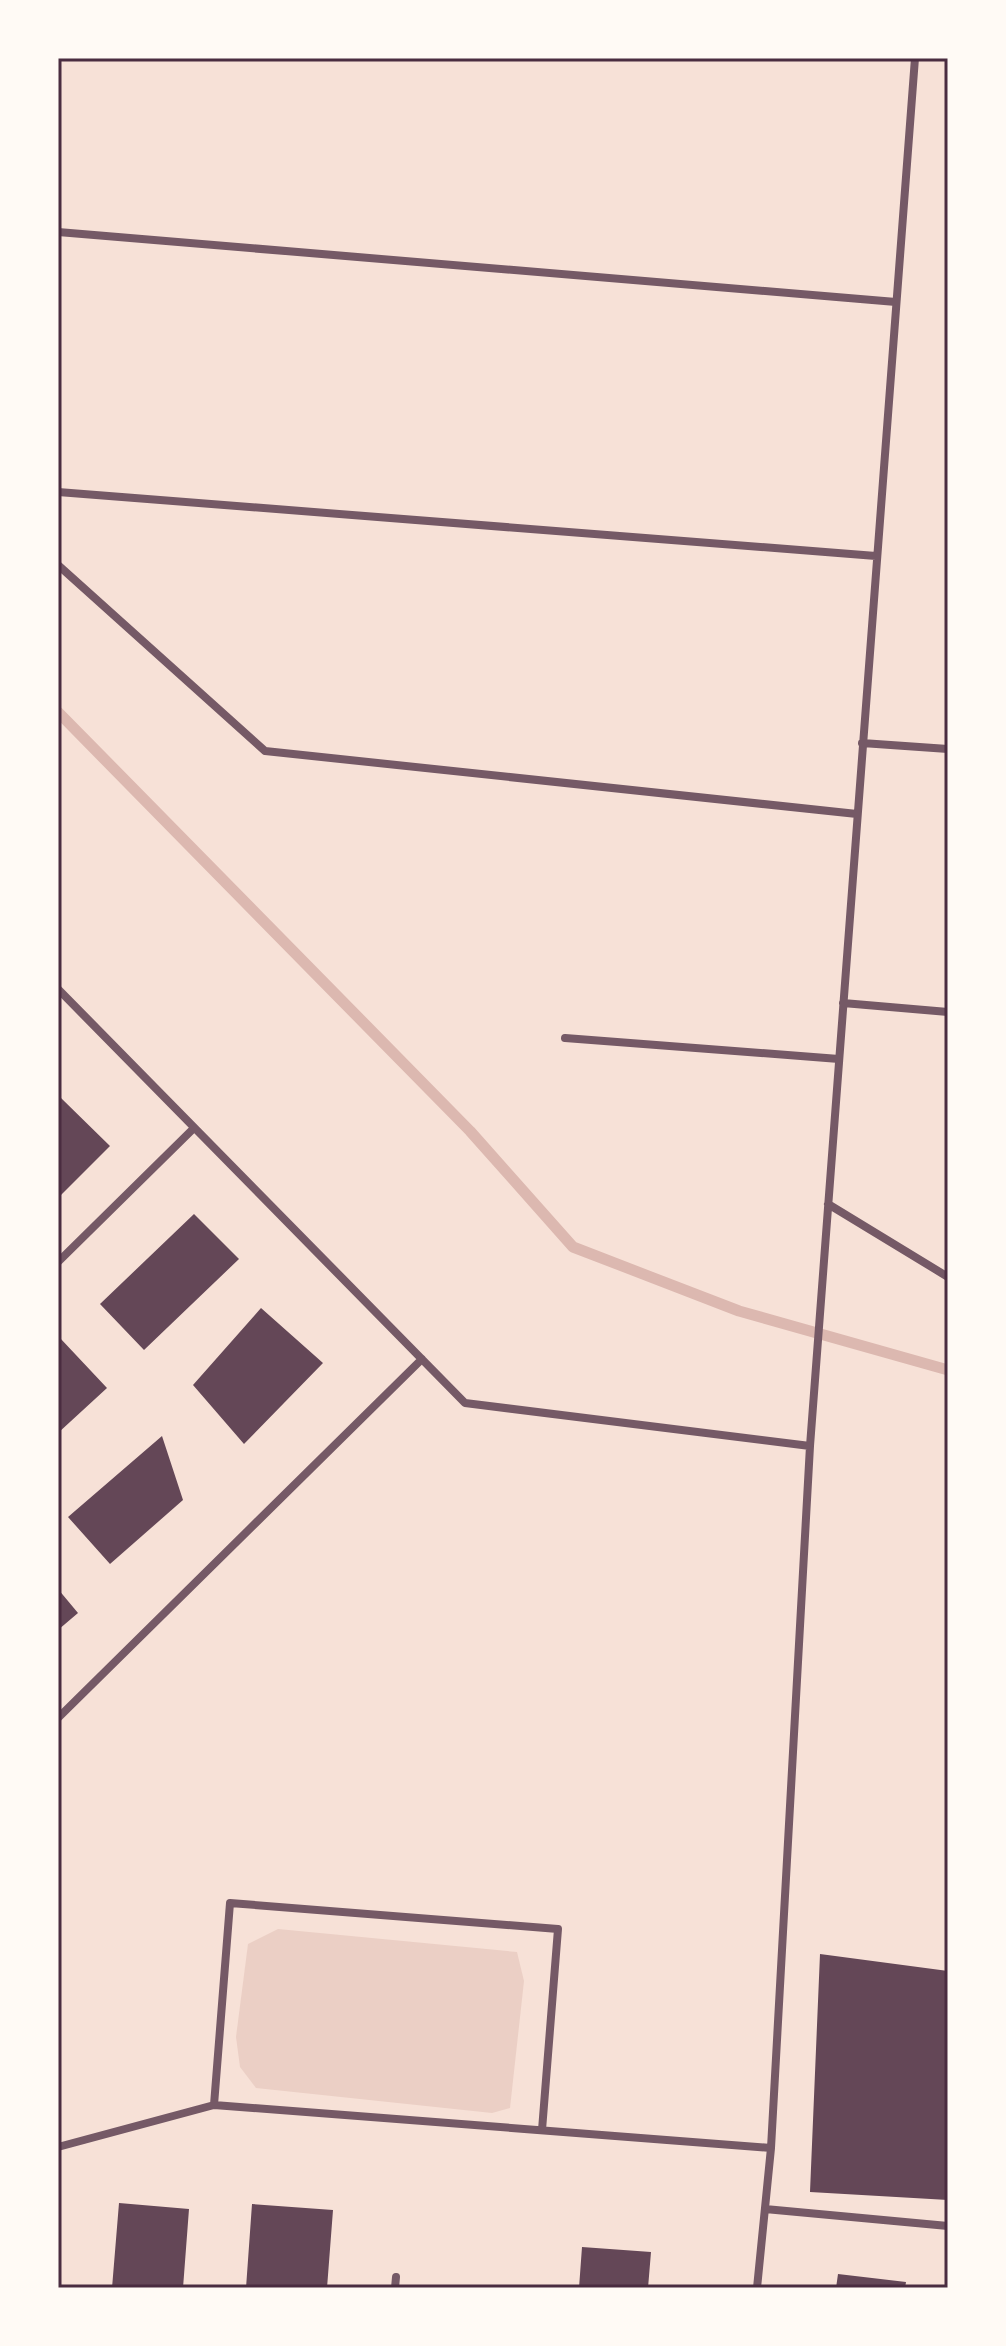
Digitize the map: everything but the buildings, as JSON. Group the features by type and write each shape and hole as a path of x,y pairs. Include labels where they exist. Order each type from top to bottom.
{"street":[{"path":"757,2288 771,2148 822,1274 915,58"},
{"path":"58,232 896,302"},
{"path":"58,492 876,556"},
{"path":"58,565 265,751 857,814"},
{"path":"862,743 948,749"},
{"path":"58,989 465,1403 810,1446"},
{"path":"843,1003 948,1012"},
{"path":"565,1038 839,1059"},
{"path":"58,1262 194,1128"},
{"path":"828,1204 948,1277"},
{"path":"58,1718 422,1359"},
{"path":"214,2105 230,1903 558,1929 542,2130"},
{"path":"58,2147 214,2105 771,2148"},
{"path":"765,2209 948,2226"},
{"path":"395,2288 396,2277"}],"shaded area":[{"path":"278,1929 517,1952 524,1981 510,2108 492,2113 256,2088 240,2067 236,2037 248,1944"}],"waterway":[{"path":"58,712 470,1131 573,1247 739,1311 948,1370"}]}
